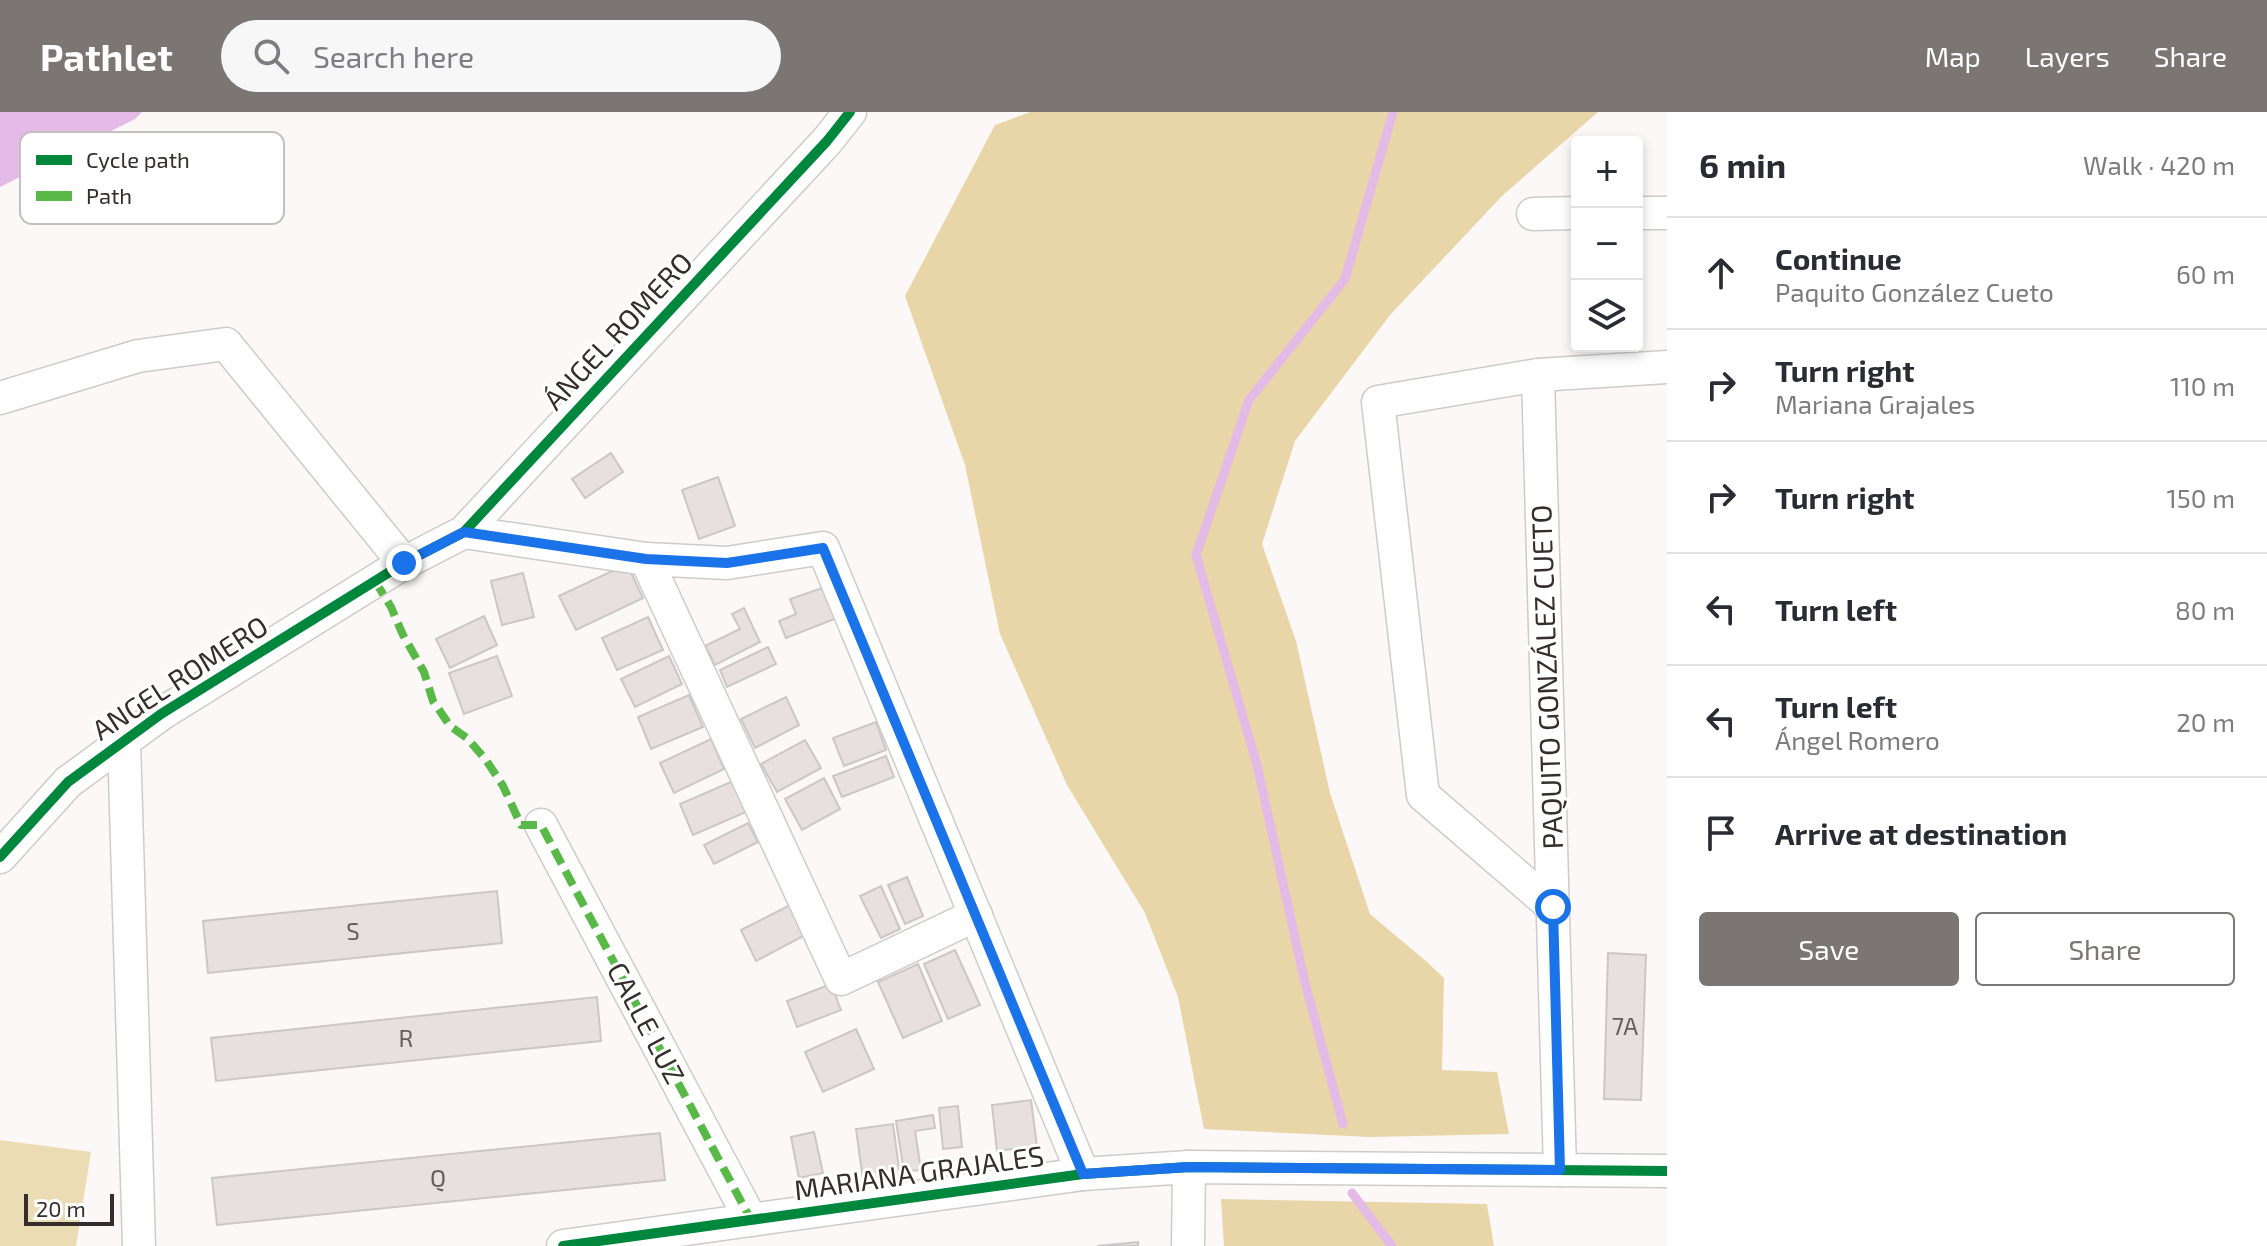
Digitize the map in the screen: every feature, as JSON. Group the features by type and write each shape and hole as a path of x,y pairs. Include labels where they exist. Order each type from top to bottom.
{"street":[{"name":"ÁNGEL ROMERO","path":"404,563 464,532 827,141 850,112"},
{"path":"1533,214 1571,213"},
{"path":"1643,213 1667,213"},
{"path":"0,398 138,356 226,344 404,563"},
{"path":"1553,907 1423,795 1378,402 1538,375 1667,367"},
{"name":"PAQUITO GONZÁLEZ CUETO","path":"1538,375 1560,1170"},
{"path":"464,532 646,559 727,563 823,548 1083,1174"},
{"path":"646,559 841,979 976,915"},
{"name":"ANGEL ROMERO","path":"0,857 68,782 161,714 404,563"},
{"path":"124,741 139,1246"},
{"name":"CALLE LUZ","path":"541,825 751,1220"},
{"path":"1188,1246 1189,1167"},
{"name":"MARIANA GRAJALES","path":"563,1246 1083,1174 1189,1167 1667,1171"}],"shaded area":[{"path":"0,112 142,112 109,132 20,132 20,177 0,187"},
{"path":"1030,112 1598,112 1502,196 1390,315 1295,441 1262,544 1296,641 1330,793 1370,914 1444,978 1442,1070 1497,1072 1509,1134 1370,1137 1204,1129 1178,997 1145,913 1067,785 1000,634 965,465 905,296 995,125"},
{"path":"0,1140 91,1152 76,1246 0,1246"},
{"path":"1221,1199 1487,1204 1494,1246 1224,1246"}],"building":[{"path":"611,453 623,472 585,498 572,479"},
{"path":"718,477 735,526 699,539 682,490"},
{"path":"627,564 643,598 576,630 559,596"},
{"path":"523,573 534,617 502,625 491,581"},
{"path":"825,587 837,618 786,638 779,621 796,614 790,599"},
{"path":"744,608 760,642 715,665 705,646 740,629 732,614"},
{"path":"484,616 497,645 450,668 436,639"},
{"path":"648,617 663,650 617,670 602,638"},
{"path":"768,647 776,664 727,687 720,670"},
{"path":"497,656 512,696 464,714 449,673"},
{"path":"669,656 682,684 635,707 621,679"},
{"path":"689,695 703,727 651,749 638,717"},
{"path":"786,697 799,725 755,748 741,719"},
{"path":"876,722 886,750 844,766 833,738"},
{"path":"711,739 724,769 674,793 660,763"},
{"path":"805,740 821,768 777,792 761,764"},
{"path":"886,756 894,777 842,797 833,776"},
{"path":"824,778 840,809 802,830 785,799"},
{"path":"733,781 746,812 693,835 680,804"},
{"path":"748,823 758,842 714,864 704,845"},
{"path":"907,877 923,916 905,924 888,885"},
{"path":"881,886 900,929 881,938 860,896"},
{"path":"497,891 502,943 208,973 203,921"},
{"path":"792,904 807,934 756,961 741,930"},
{"path":"955,950 980,1005 948,1019 924,964"},
{"path":"1608,953 1646,955 1641,1100 1604,1099"},
{"path":"918,964 942,1021 903,1038 878,982"},
{"path":"831,984 841,1010 797,1027 787,1001"},
{"path":"597,997 601,1041 216,1081 211,1038"},
{"path":"856,1029 874,1069 823,1092 805,1052"},
{"path":"1031,1100 1037,1146 997,1151 992,1105"},
{"path":"958,1106 962,1147 943,1149 939,1108"},
{"path":"933,1115 935,1128 915,1131 921,1170 904,1172 896,1121"},
{"path":"893,1124 900,1176 863,1180 856,1129"},
{"path":"814,1132 823,1173 799,1178 791,1137"},
{"path":"660,1133 665,1180 217,1225 212,1178"},
{"path":"1138,1242 1138,1246 1097,1246"}],"waterway":[{"path":"1343,1124 1305,983 1257,765 1196,555 1249,400 1345,279 1393,112"},
{"path":"1352,1193 1392,1246"}],"marked path":[{"path":"375,581 424,672 433,701 450,726 467,738 486,760 503,786 521,825 541,825 751,1220"}],"cycle path":[{"path":"0,857 68,782 161,714 404,563 464,532 827,141 850,112"},
{"path":"563,1246 1083,1174 1189,1167 1667,1171"}],"route":[{"path":"404,563 464,532 646,559 727,563 823,548 1083,1174 1189,1167 1560,1170 1553,907"}]}
